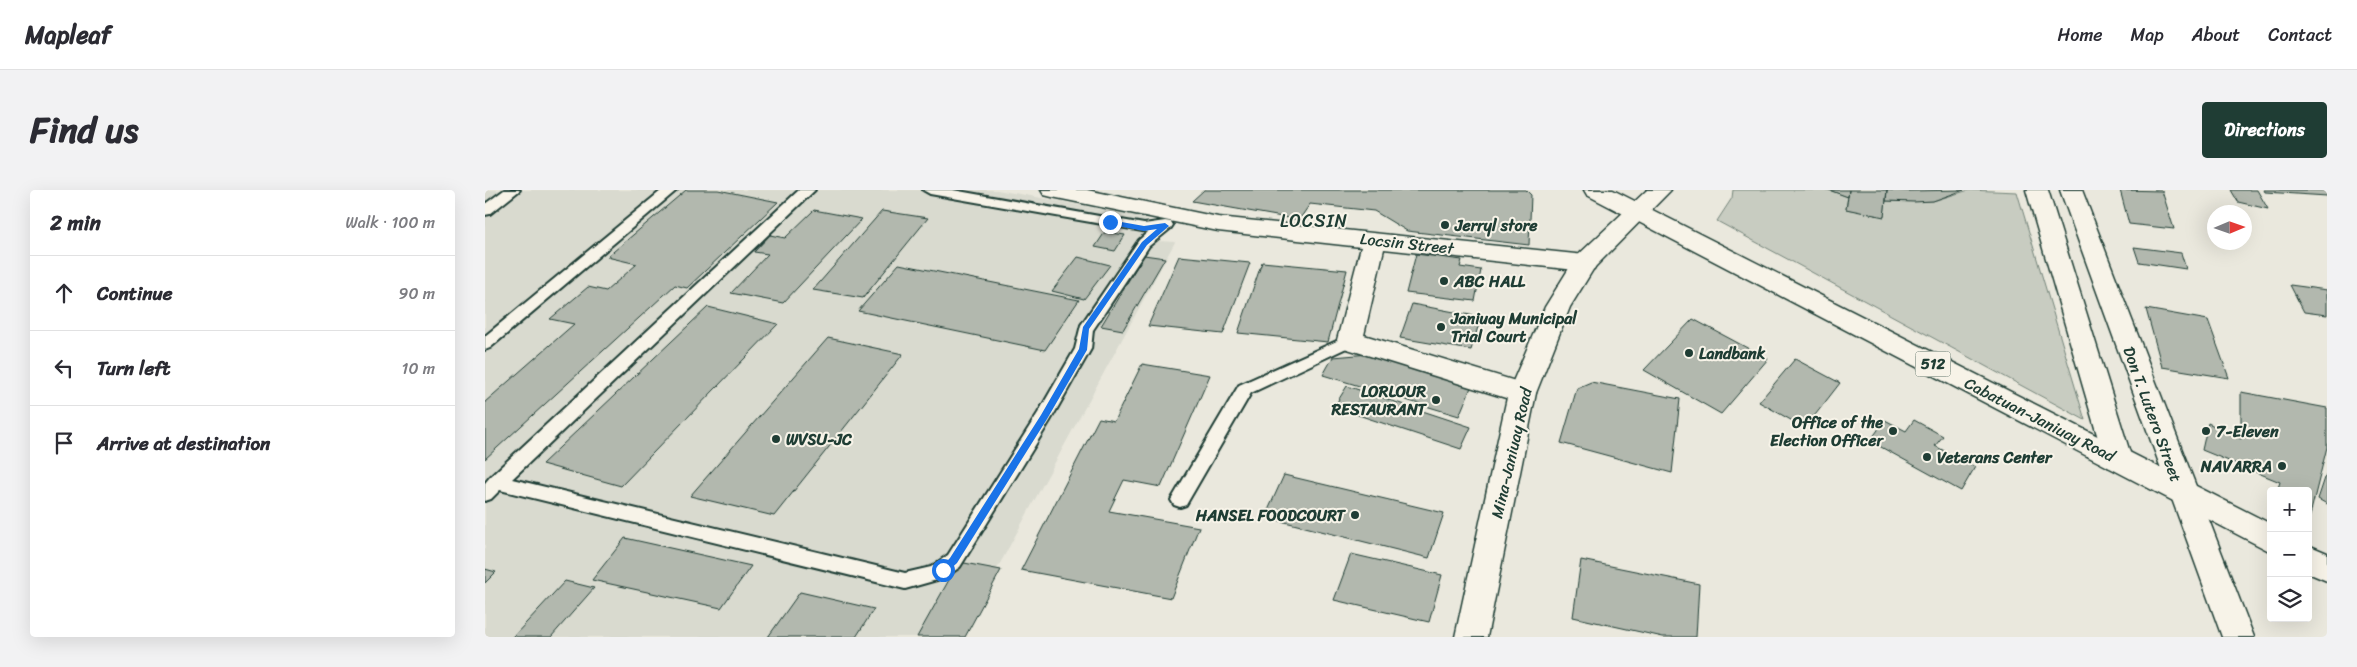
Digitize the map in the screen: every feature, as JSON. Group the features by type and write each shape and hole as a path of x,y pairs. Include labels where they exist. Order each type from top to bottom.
{"street":[{"name":"Locsin Street","path":"1052,190 1219,224 1375,239 1585,263"},
{"name":"Cabatuan-Janiuay Road","path":"1595,190 2267,536"},
{"name":"Mina-Janiuay Road","path":"1471,637 1523,393 1558,307 1585,263 1660,190"},
{"path":"2037,190 2119,459"},
{"name":"Don T. Lutero Street","path":"2071,190 2238,637"},
{"path":"1375,239 1349,340 1523,393"},
{"path":"2312,560 2327,568"}],"lane":[{"path":"485,211 513,190"},
{"path":"485,344 670,190"},
{"path":"490,488 808,190"},
{"path":"930,190 1144,228 1165,226 1190,217"},
{"path":"490,488 905,581 929,577 943,570 953,561 1044,417 1083,350 1086,329 1145,243 1165,226"},
{"path":"1180,500 1245,389 1349,340"}],"shaded area":[{"name":"WVSU-JC","path":"485,190 997,190 1146,217 1142,240 1175,242 960,637 485,637"},
{"path":"1733,190 1829,190 1848,197 1846,209 1884,216 1886,201 1933,201 1969,190 2017,192 2085,420 1717,221 1732,198"}],"building":[{"path":"686,190 718,190 778,202 687,288 675,285 485,459 485,402 574,324 550,319 588,287 606,291 637,264 607,257"},
{"path":"1204,190 1526,190 1531,195 1529,245 1407,231 1374,211 1310,204 1299,220 1192,201"},
{"path":"1829,190 1849,190 1848,197"},
{"path":"1849,190 1887,190 1884,217 1846,209"},
{"path":"1887,190 1964,190 1933,201 1914,202 1886,201"},
{"path":"2120,190 2162,191 2174,229 2129,224"},
{"path":"2231,190 2257,190 2268,209 2252,205 2238,202"},
{"path":"2264,190 2327,190 2327,196 2265,192"},
{"path":"814,210 862,219 783,303 731,293 768,254 754,252 770,235 785,238"},
{"path":"882,211 928,218 863,298 813,290"},
{"path":"1105,232 1125,235 1115,251 1095,247"},
{"path":"2134,247 2181,253 2186,269 2139,262"},
{"name":"ABC HALL","path":"1416,254 1462,260 1460,267 1481,270 1475,301 1406,293"},
{"path":"1144,255 1165,258 1123,330 1101,326"},
{"path":"1179,256 1250,263 1223,334 1148,326"},
{"path":"1078,257 1110,265 1084,299 1052,291"},
{"path":"1262,262 1347,270 1328,342 1238,333"},
{"path":"899,264 1079,300 1045,350 858,311"},
{"path":"2290,285 2327,290 2327,315 2304,312"},
{"name":"Janiuay Municipal Trial Court","path":"1412,304 1481,317 1471,350 1400,338"},
{"path":"708,307 778,324 621,486 542,464"},
{"path":"2146,309 2208,320 2229,378 2162,367"},
{"path":"1693,319 1768,359 1721,414 1644,370"},
{"path":"828,338 903,354 774,516 690,496"},
{"name":"LORLOUR RESTAURANT","path":"1369,354 1472,385 1459,416 1323,375 1333,357"},
{"path":"1795,359 1840,383 1805,428 1759,402"},
{"path":"1142,364 1210,375 1161,487 1124,480 1109,511 1199,527 1171,598 1021,570 1099,418 1114,421"},
{"path":"1591,382 1680,399 1672,473 1561,443 1577,388"},
{"path":"1347,386 1471,427 1461,449 1334,407"},
{"name":"NAVARRA","path":"2241,392 2327,408 2327,447 2312,507 2312,487 2278,487 2280,482 2202,450 2208,423 2241,439"},
{"name":"Veterans Center","path":"1885,420 1906,431 1914,420 1943,436 1935,446 1975,467 1961,491 1870,441"},
{"path":"2327,472 2327,504 2318,499"},
{"name":"HANSEL FOODCOURT","path":"1284,475 1444,513 1429,558 1265,517"},
{"path":"625,538 751,566 721,608 592,580"},
{"path":"1351,554 1442,575 1429,622 1334,600"},
{"path":"1581,560 1699,584 1696,637 1663,637 1573,617"},
{"path":"959,562 1001,570 965,637 917,637"},
{"path":"485,569 496,572 485,583"},
{"path":"565,581 594,588 551,637 513,637"},
{"path":"800,592 874,609 856,637 768,637"}],"place":[{"name":"Jerryl store","path":"1445,225"},
{"name":"ABC HALL","path":"1444,281"},
{"name":"Janiuay Municipal Trial Court","path":"1441,327"},
{"name":"Landbank","path":"1689,353"},
{"name":"LORLOUR RESTAURANT","path":"1436,400"},
{"name":"Office of the Election Officer","path":"1893,431"},
{"name":"7-Eleven","path":"2206,431"},
{"name":"WVSU-JC","path":"776,439"},
{"name":"Veterans Center","path":"1927,457"},
{"name":"NAVARRA","path":"2282,466"},
{"name":"HANSEL FOODCOURT","path":"1355,515"}],"district":[{"name":"LOCSIN","path":"1314,221"}],"route":[{"path":"943,570 953,561 1044,417 1083,350 1086,329 1145,243 1165,226 1144,228 1110,222"}]}
